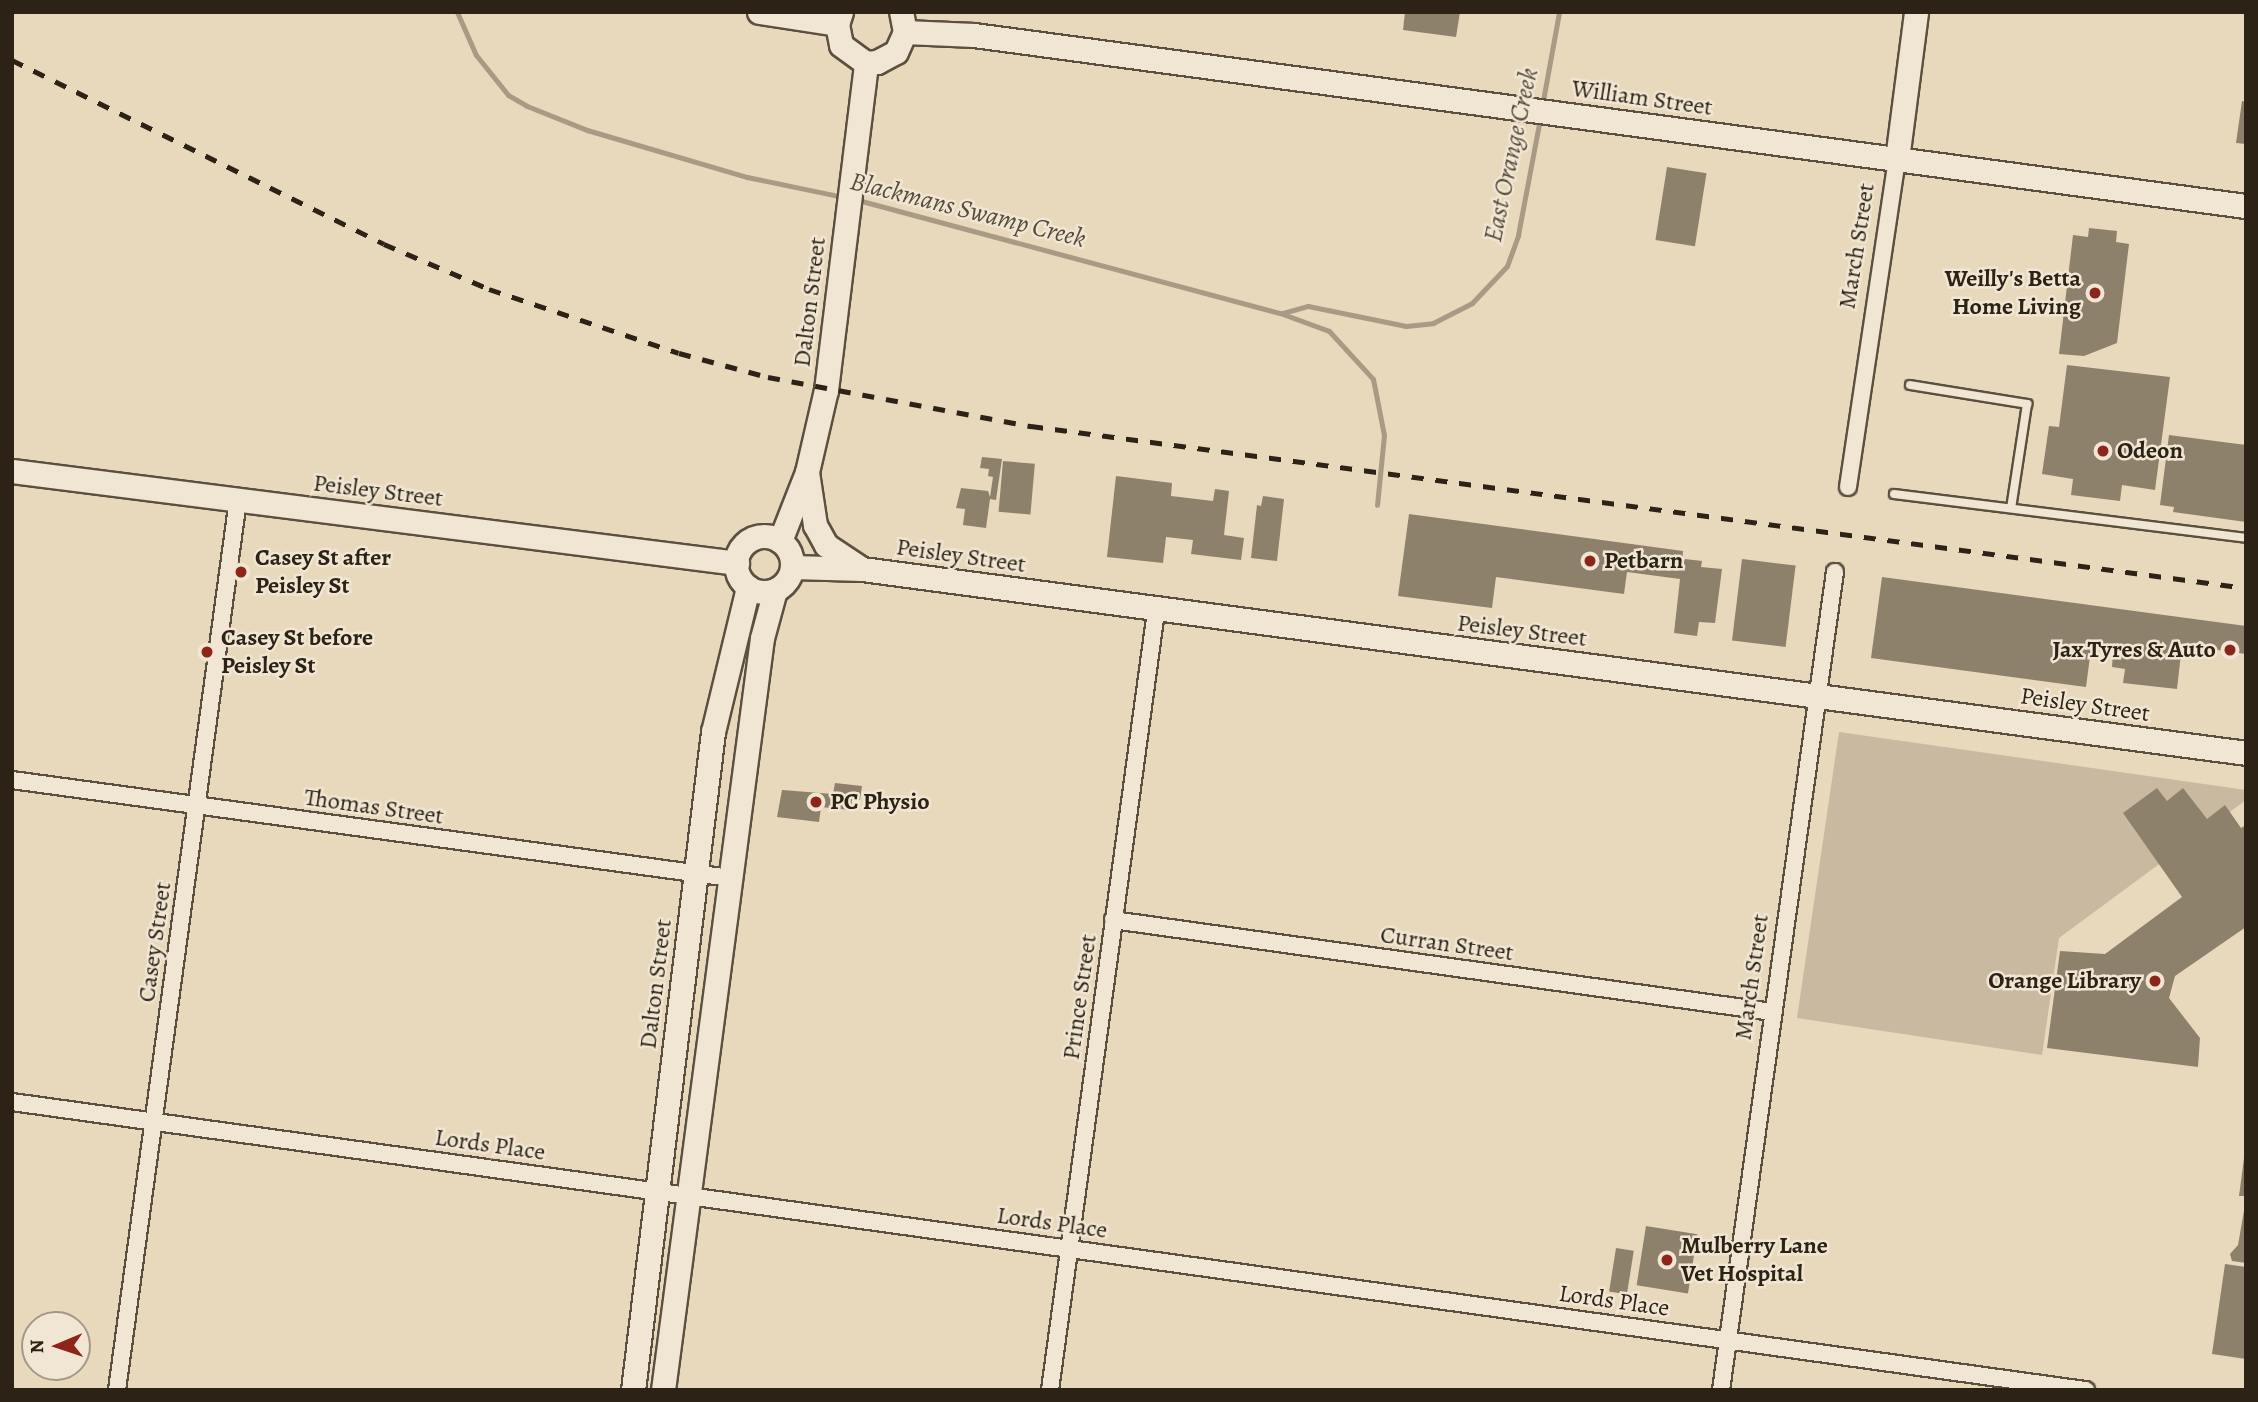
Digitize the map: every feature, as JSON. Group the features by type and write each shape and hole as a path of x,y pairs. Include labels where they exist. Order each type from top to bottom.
{"main road":[{"path":"759,12 839,18 847,53 866,63 877,62 896,52 903,22"},
{"name":"March Street","path":"1897,159 1916,12"},
{"name":"William Street","path":"903,22 974,35 2246,206"},
{"name":"Dalton Street","path":"780,541 807,472 826,390 866,63"},
{"name":"Peisley Street","path":"12,471 737,563"},
{"path":"807,472 815,525 826,545 862,569"},
{"path":"663,1390 762,638 775,590 787,580 792,566 789,552 780,541 755,537 742,547 737,563 748,587 775,590"},
{"name":"Peisley Street","path":"792,566 862,569 1156,611 1817,694 2246,753"},
{"name":"Dalton Street","path":"633,1390 713,732 748,587"}],"street":[{"name":"March Street","path":"1848,486 1897,159"},
{"name":"Casey Street","path":"117,1390 238,500"},
{"name":"March Street","path":"1721,1390 1835,572"},
{"name":"Prince Street","path":"1050,1390 1156,611"},
{"name":"Thomas Street","path":"12,780 730,878"},
{"name":"Curran Street","path":"1113,920 1773,1012"},
{"name":"Lords Place","path":"12,1102 2086,1390"}],"lane":[{"path":"1910,385 2027,404 2011,508"},
{"path":"1894,494 2246,538"}],"shaded area":[{"path":"1839,732 2246,790 2246,800 2059,938 2042,1055 1797,1018"}],"building":[{"path":"1405,12 1460,12 1456,37 1403,30"},
{"path":"2242,101 2246,102 2246,144 2236,143"},
{"path":"1667,167 1707,173 1695,246 1655,240"},
{"name":"Weilly's Betta Home Living","path":"2089,228 2117,231 2116,242 2129,244 2117,343 2084,356 2059,354 2073,235 2088,237"},
{"name":"Odeon","path":"2067,365 2170,377 2155,490 2122,485 2120,501 2071,495 2073,479 2042,474 2049,426 2059,427"},
{"path":"2169,435 2246,445 2246,522 2173,512 2174,507 2160,505"},
{"path":"982,457 1002,459 996,500 990,499 986,528 963,525 965,509 956,508 961,488 988,491 990,497 993,477 988,476 989,469 980,468"},
{"path":"1003,461 1035,464 1030,515 999,512"},
{"path":"1116,476 1172,483 1171,496 1213,501 1215,489 1229,491 1224,535 1244,538 1241,560 1191,554 1193,540 1166,537 1163,563 1107,557"},
{"path":"1263,496 1284,499 1277,561 1251,558 1257,505 1261,506"},
{"path":"1409,514 1683,551 1682,565 1685,559 1702,561 1701,567 1722,569 1715,623 1699,622 1697,636 1674,633 1680,579 1627,572 1624,594 1496,577 1492,608 1398,596"},
{"path":"1742,559 1796,566 1786,647 1732,640"},
{"path":"1882,577 2246,626 2246,654 2182,645 2177,689 2123,683 2125,669 2112,667 2113,652 2091,649 2086,687 1871,658"},
{"name":"PC Physio","path":"835,783 862,786 860,800 852,799 851,810 821,807 819,822 777,817 782,790 833,794"},
{"path":"2157,788 2167,801 2183,788 2207,819 2225,805 2241,828 2246,825 2246,927 2175,976 2169,998 2200,1038 2198,1067 2047,1048 2060,951 2105,954 2182,897 2123,813"},
{"path":"2244,1158 2246,1196 2239,1196"},
{"path":"2246,1199 2246,1263 2232,1261 2230,1254 2238,1245"},
{"name":"Mulberry Lane Vet Hospital","path":"1646,1226 1697,1234 1688,1293 1637,1285"},
{"path":"1616,1248 1634,1251 1627,1294 1609,1291"},
{"path":"2225,1264 2246,1267 2246,1359 2212,1354"}],"waterway":[{"name":"Blackmans Swamp Creek","path":"457,12 476,55 508,95 527,106 587,130 747,177 844,197"},
{"name":"East Orange Creek","path":"1542,106 1559,12"},
{"name":"East Orange Creek","path":"1283,313 1308,306 1406,326 1433,323 1472,303 1507,266 1518,235 1540,119"},
{"name":"Blackmans Swamp Creek","path":"854,199 1280,313 1329,331 1373,379 1384,435 1377,505"}],"railway":[{"path":"12,60 384,244 489,289 679,353 768,377 1031,426 2246,588"}],"place":[{"name":"Weilly's Betta Home Living","path":"2095,293"},
{"name":"Odeon","path":"2103,451"},
{"name":"Petbarn","path":"1590,561"},
{"name":"Casey St after Peisley St","path":"241,572"},
{"name":"Jax Tyres & Auto","path":"2230,650"},
{"name":"Casey St before Peisley St","path":"207,652"},
{"name":"PC Physio","path":"816,802"},
{"name":"Orange Library","path":"2155,981"},
{"name":"Mulberry Lane Vet Hospital","path":"1667,1260"}]}
